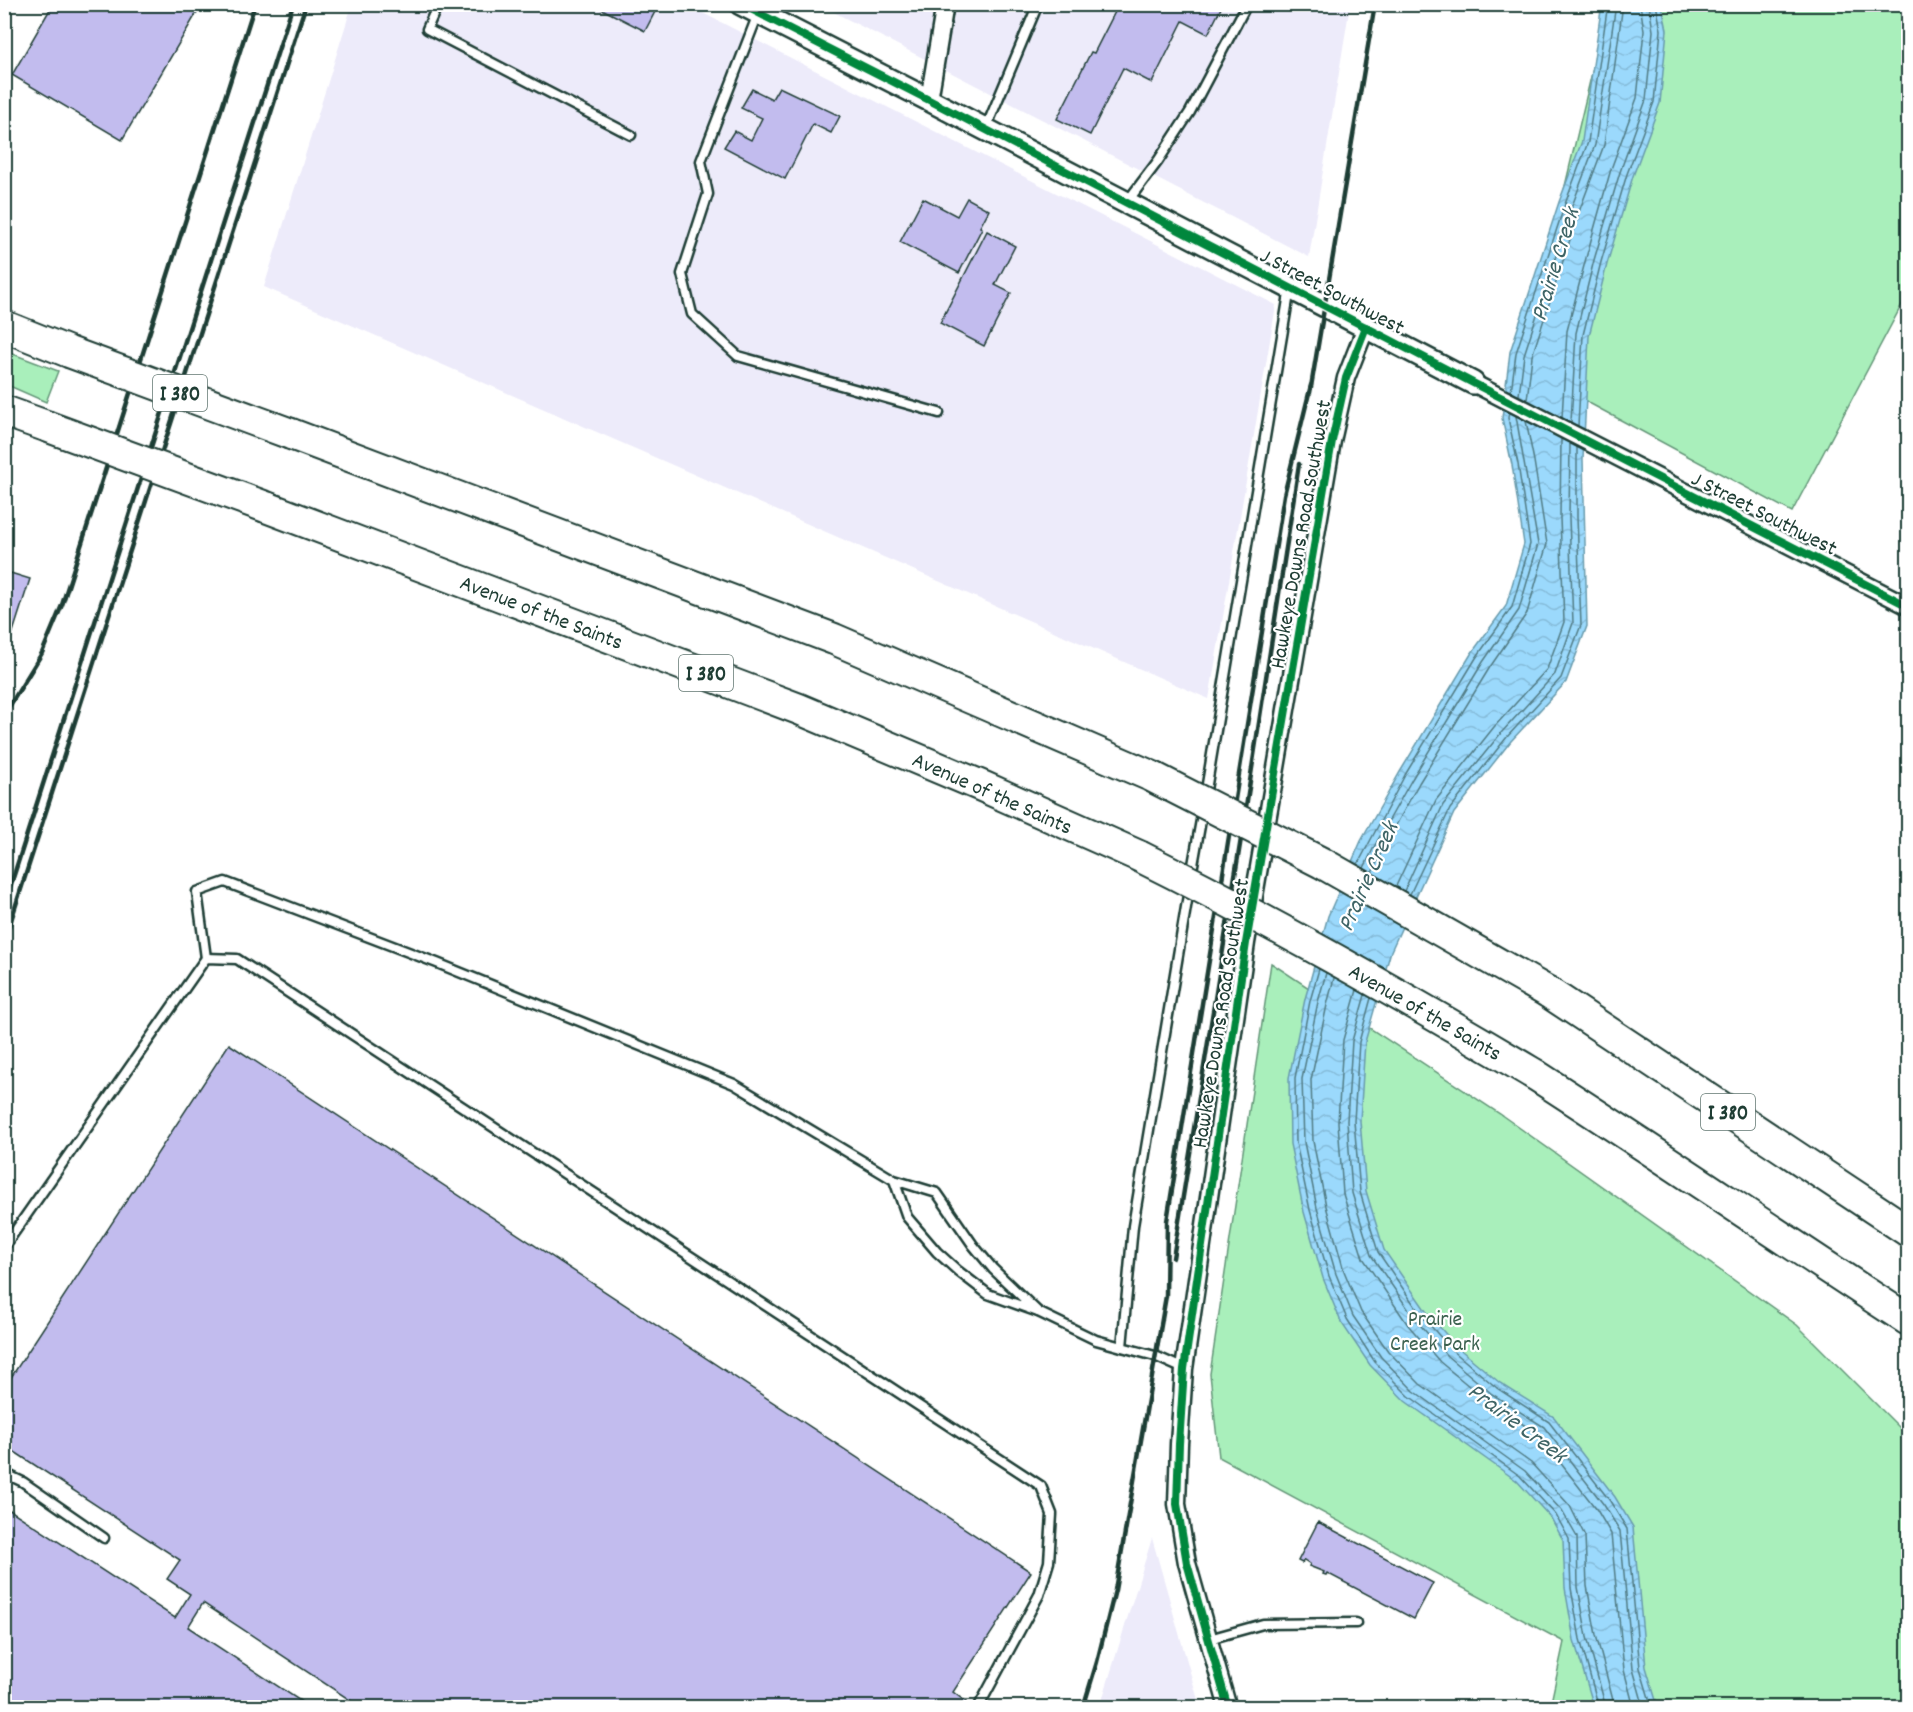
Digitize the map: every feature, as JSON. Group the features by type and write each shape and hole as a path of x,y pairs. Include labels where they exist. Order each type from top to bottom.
{"highway":[{"path":"4,321 38,339"},
{"name":"I 380","path":"4,326 834,639 1151,776 1322,863 1548,992 1908,1231"},
{"name":"Avenue of the Saints","path":"4,411 266,507 799,709 984,787 1138,856 1298,937 1534,1074 1908,1320"},
{"path":"1827,1268 1908,1342"}],"street":[{"path":"929,100 945,4"},
{"name":"J Street Southwest","path":"754,7 1473,383 1908,606"},
{"name":"Hawkeye Downs Road Southwest","path":"1228,1707 1187,1563 1178,1504 1184,1369 1246,943 1332,441 1346,378 1366,327"}],"lane":[{"path":"438,4 428,29 631,135"},
{"path":"985,129 1038,4"},
{"path":"1127,203 1190,112 1247,4"},
{"path":"754,7 701,161 708,194 681,274 692,314 738,356 939,413"},
{"path":"1122,1347 1133,1226 1290,288"},
{"path":"4,1247 206,958 197,892 225,882 426,959 734,1084 894,1180 937,1193 973,1245 993,1269 1038,1312"},
{"path":"206,958 237,959 1041,1486 1052,1514 1049,1562 1039,1594 978,1707"},
{"path":"894,1180 907,1217 937,1252 987,1294 1038,1312 1096,1340 1155,1356 1184,1369"},
{"path":"4,1473 23,1482 104,1538"},
{"path":"1209,1639 1263,1624 1356,1623"}],"shaded area":[{"path":"352,5 687,5 1276,305 1209,699 264,287"},
{"path":"820,5 1350,5 1309,257"},
{"path":"1152,1538 1200,1707 1100,1707"}],"green space":[{"path":"1608,5 1908,5 1908,293 1792,512 1522,367"},
{"path":"5,351 58,371 46,402 5,384"},
{"name":"Prairie Creek Park","path":"1271,963 1500,1114 1797,1325 1908,1436 1908,1707 1550,1707 1564,1642 1219,1457 1210,1374"}],"water":[{"name":"Prairie Creek","path":"1600,5 1662,5 1667,30 1660,103 1633,176 1589,336 1583,459 1587,626 1566,682 1511,741 1454,813 1391,951 1365,1042 1360,1121 1366,1191 1384,1250 1426,1311 1456,1346 1500,1383 1554,1417 1615,1497 1633,1527 1646,1667 1658,1707 1594,1707 1574,1640 1565,1588 1563,1540 1551,1518 1517,1481 1405,1401 1370,1365 1341,1322 1323,1278 1304,1212 1290,1144 1289,1078 1305,999 1328,916 1361,841 1400,772 1471,654 1506,606 1524,544 1502,418 1510,352 1559,202 1582,141"}],"building":[{"path":"53,4 202,4 122,140 12,75"},
{"path":"592,4 659,4 645,31"},
{"path":"1119,4 1223,4 1208,34 1183,21 1152,83 1123,68 1090,135 1057,119 1091,52 1094,53"},
{"path":"779,87 840,116 831,133 813,124 785,179 724,147 734,131 751,140 762,118 741,108 752,89 772,99"},
{"path":"923,198 957,216 967,198 989,210 959,273 900,242"},
{"path":"987,231 1015,246 995,285 1011,293 984,346 940,323"},
{"path":"4,571 30,579 4,660"},
{"path":"229,1044 1031,1572 953,1692 966,1702 962,1708 362,1708 203,1603 188,1627 311,1708 4,1708 4,1518 10,1510 175,1618 190,1594 167,1579 180,1560 4,1445 4,1388"},
{"path":"1318,1522 1433,1583 1414,1619 1327,1573 1323,1574 1324,1572 1309,1566 1310,1564 1304,1560 1302,1563 1298,1561"}],"railway":[{"path":"4,715 42,653 62,605 255,4"},
{"path":"4,906 293,4"},
{"path":"4,942 306,4"},
{"path":"1310,393 1375,4"},
{"path":"1083,1708 1115,1590 1166,1296 1167,1221 1284,495 1311,385"},
{"path":"1173,1258 1299,464"}],"cycle path":[{"path":"741,4 1908,606"},
{"path":"1228,1708 1187,1563 1177,1504 1184,1369 1246,943 1332,441 1346,378 1366,327"}]}
